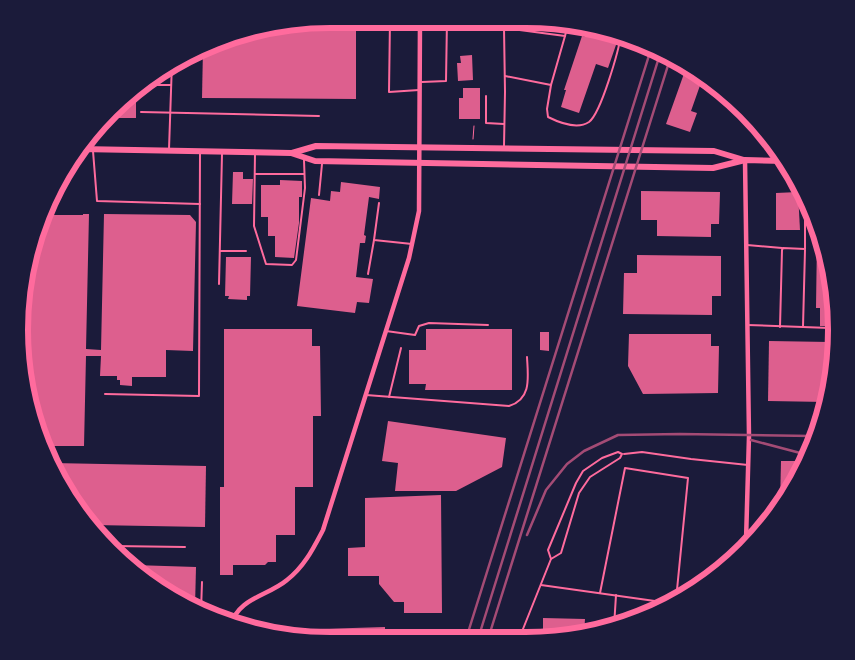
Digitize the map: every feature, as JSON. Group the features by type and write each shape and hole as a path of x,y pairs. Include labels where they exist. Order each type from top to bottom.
{"main road":[{"path":"291,154 316,146 504,148 714,152 746,160 776,161"},
{"path":"87,150 291,154 322,161 713,168 746,160"}],"street":[{"path":"234,616 250,599 286,581 308,559 323,530 366,395 412,244 419,211 420,28"},
{"path":"746,160 748,465 746,536"}],"lane":[{"path":"390,28 389,92 419,90"},
{"path":"419,83 446,81 447,28"},
{"path":"504,148 504,28 565,36"},
{"path":"566,30 547,109 548,117 561,123 578,125 590,122 600,106 618,43"},
{"path":"169,151 172,72"},
{"path":"505,76 552,86"},
{"path":"154,84 171,85"},
{"path":"486,96 486,123 504,124"},
{"path":"141,112 319,116"},
{"path":"93,150 97,201 200,204"},
{"path":"106,394 199,396 200,152"},
{"path":"219,284 222,152"},
{"path":"255,153 254,226 266,264 292,265 296,260 305,188 304,158"},
{"path":"318,195 322,161"},
{"path":"254,174 304,174"},
{"path":"368,274 379,203"},
{"path":"803,328 805,217"},
{"path":"374,240 412,244"},
{"path":"747,245 805,249"},
{"path":"780,327 783,248"},
{"path":"220,251 246,251"},
{"path":"386,331 415,335 420,326 429,324 488,325"},
{"path":"747,325 828,328"},
{"path":"389,397 400,348"},
{"path":"366,395 509,406 516,404 524,396 528,386 528,356"},
{"path":"522,632 551,558 548,550 576,483 583,471 602,458 618,452 622,454 642,452 691,460 748,465"},
{"path":"551,558 561,553 579,493 590,477 620,458 622,454"},
{"path":"600,593 625,468 688,478 677,592"},
{"path":"118,546 185,547"},
{"path":"202,582 202,604"},
{"path":"541,585 658,601"},
{"path":"615,618 616,595"}],"path":[{"path":"473,139 474,126"}],"building":[{"path":"310,28 356,28 356,99 202,98 203,56 233,44 271,33"},
{"path":"588,34 617,42 608,68 596,64 579,113 561,107 566,90 564,90 582,36 586,37"},
{"path":"472,55 473,80 458,81 457,63 461,63 460,56"},
{"path":"684,73 701,84 691,111 697,113 690,132 666,124"},
{"path":"463,88 480,88 480,119 459,119 459,98 463,98"},
{"path":"136,99 136,118 114,118"},
{"path":"233,172 243,172 243,179 253,179 252,204 232,204"},
{"path":"280,180 302,181 302,197 299,197 299,223 294,258 275,257 275,236 268,236 268,217 261,217 261,185 280,185"},
{"path":"341,182 380,187 379,199 369,197 364,235 366,236 365,243 360,243 356,277 373,279 369,303 357,302 355,313 297,306 311,198 330,201 331,191 340,192"},
{"path":"641,191 720,192 719,224 711,224 711,237 657,236 657,220 641,220"},
{"path":"794,192 799,202 800,230 776,230 776,193"},
{"path":"89,214 86,349 101,350 104,214 190,215 196,222 193,351 166,350 166,377 132,377 132,386 120,385 120,380 117,380 117,376 100,376 101,356 86,356 84,446 51,446 38,408 30,369 28,310 30,291 38,252 51,215"},
{"path":"817,251 825,291 828,326 820,326 820,308 816,308"},
{"path":"637,255 721,256 721,296 712,296 712,315 623,314 624,273 637,273"},
{"path":"226,257 251,257 250,296 247,296 247,300 228,299 229,296 225,296"},
{"path":"224,329 312,329 312,346 320,346 321,416 313,416 313,487 295,487 295,535 276,535 276,562 268,562 265,565 233,565 233,575 220,575 220,487 224,487"},
{"path":"426,329 512,329 512,390 425,390 426,384 409,384 409,350 426,350"},
{"path":"540,332 549,332 549,351 540,350"},
{"path":"629,334 711,334 711,346 719,346 718,393 643,394 628,366"},
{"path":"769,341 827,342 825,369 819,402 768,401"},
{"path":"388,421 506,438 502,467 456,491 395,491 398,463 382,461"},
{"path":"781,461 797,461 787,481 780,492"},
{"path":"59,463 206,466 205,527 100,525 78,498"},
{"path":"441,495 442,613 404,613 404,602 394,602 379,584 379,576 348,576 348,548 365,547 365,498"},
{"path":"140,565 196,567 195,601 162,582"},
{"path":"543,618 585,619 584,627 543,632"},
{"path":"385,627 385,632 310,632 290,630"}],"railway":[{"path":"468,632 649,55"},
{"path":"480,632 659,59"},
{"path":"490,632 668,64"},
{"path":"527,535 546,490 567,464 584,451 618,435 808,436"},
{"path":"751,440 801,453"}]}
